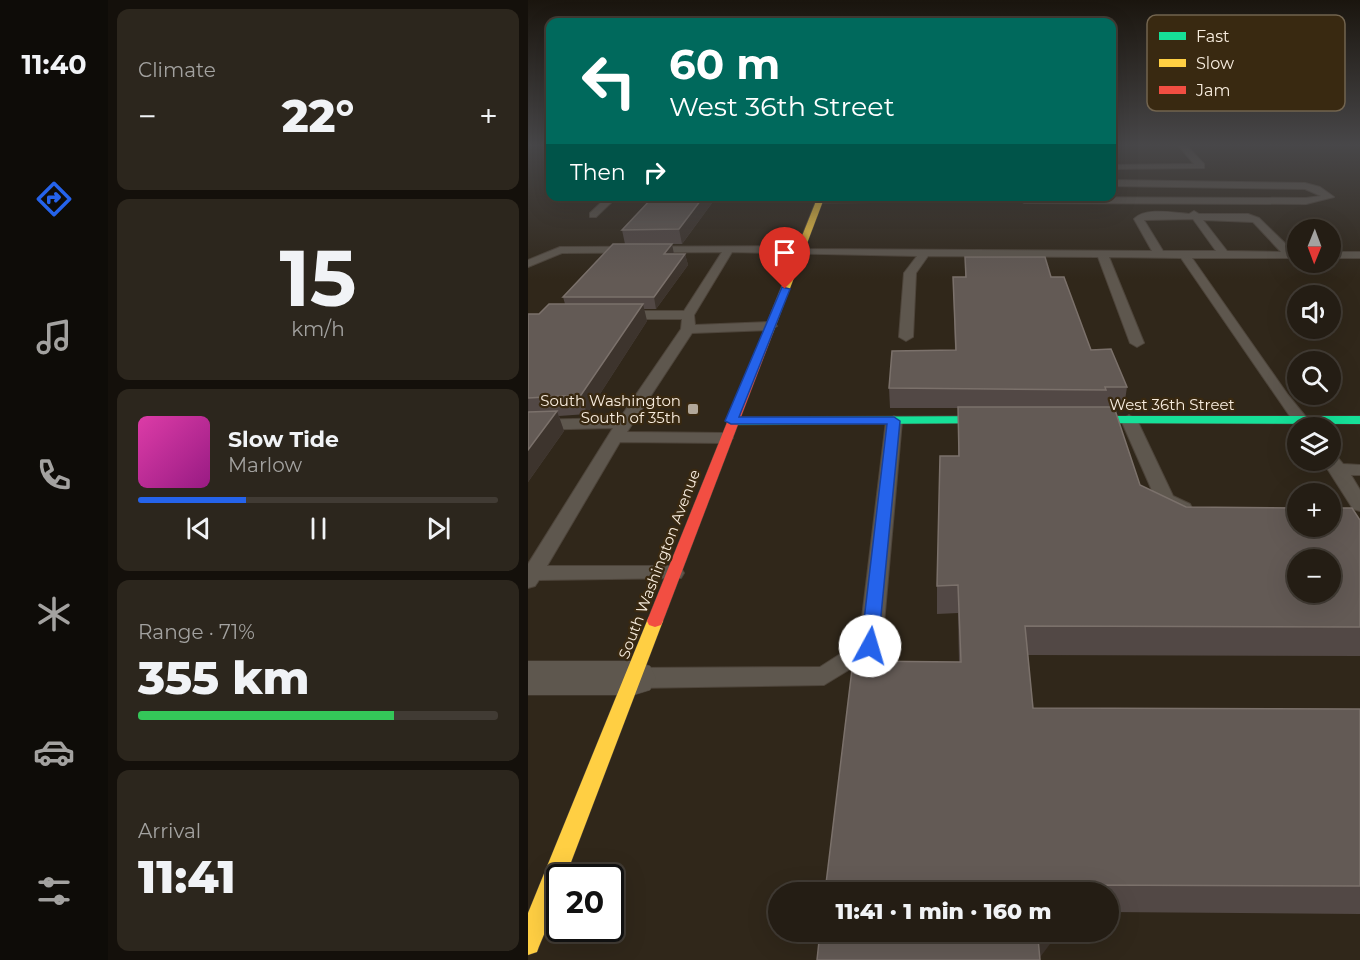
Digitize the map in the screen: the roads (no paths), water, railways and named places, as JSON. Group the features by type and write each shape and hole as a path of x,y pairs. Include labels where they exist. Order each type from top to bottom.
{"main road":[{"name":"South Washington Avenue","path":"528,943 634,678 731,421 820,201"},
{"path":"731,421 1011,420"},
{"name":"West 36th Street","path":"1058,420 1287,424"},
{"name":"West 36th Street","path":"1341,421 1360,420"}],"street":[{"path":"528,678 634,678"}],"lane":[{"path":"1116,199 1306,201 1329,197 1318,190"},
{"path":"593,215 608,201"},
{"path":"1159,254 1139,219 1153,214 1236,215 1256,220 1287,249"},
{"path":"1194,214 1223,254"},
{"path":"531,577 688,322 729,249"},
{"path":"528,264 560,250 729,249 925,253 1287,255"},
{"path":"906,337 910,273 925,253"},
{"path":"1102,254 1137,343"},
{"path":"1184,254 1299,417"},
{"path":"1341,255 1360,255"},
{"path":"608,315 770,326"},
{"path":"1129,420 1165,500 1195,513"},
{"path":"634,678 824,676 870,646 894,421"},
{"path":"528,425 725,438"},
{"path":"1341,466 1360,470"},
{"path":"1338,471 1360,505"},
{"path":"1341,515 1360,515"},
{"path":"531,577 674,573"}],"place":[{"name":"South Washington South of 35th","path":"693,409"}]}
